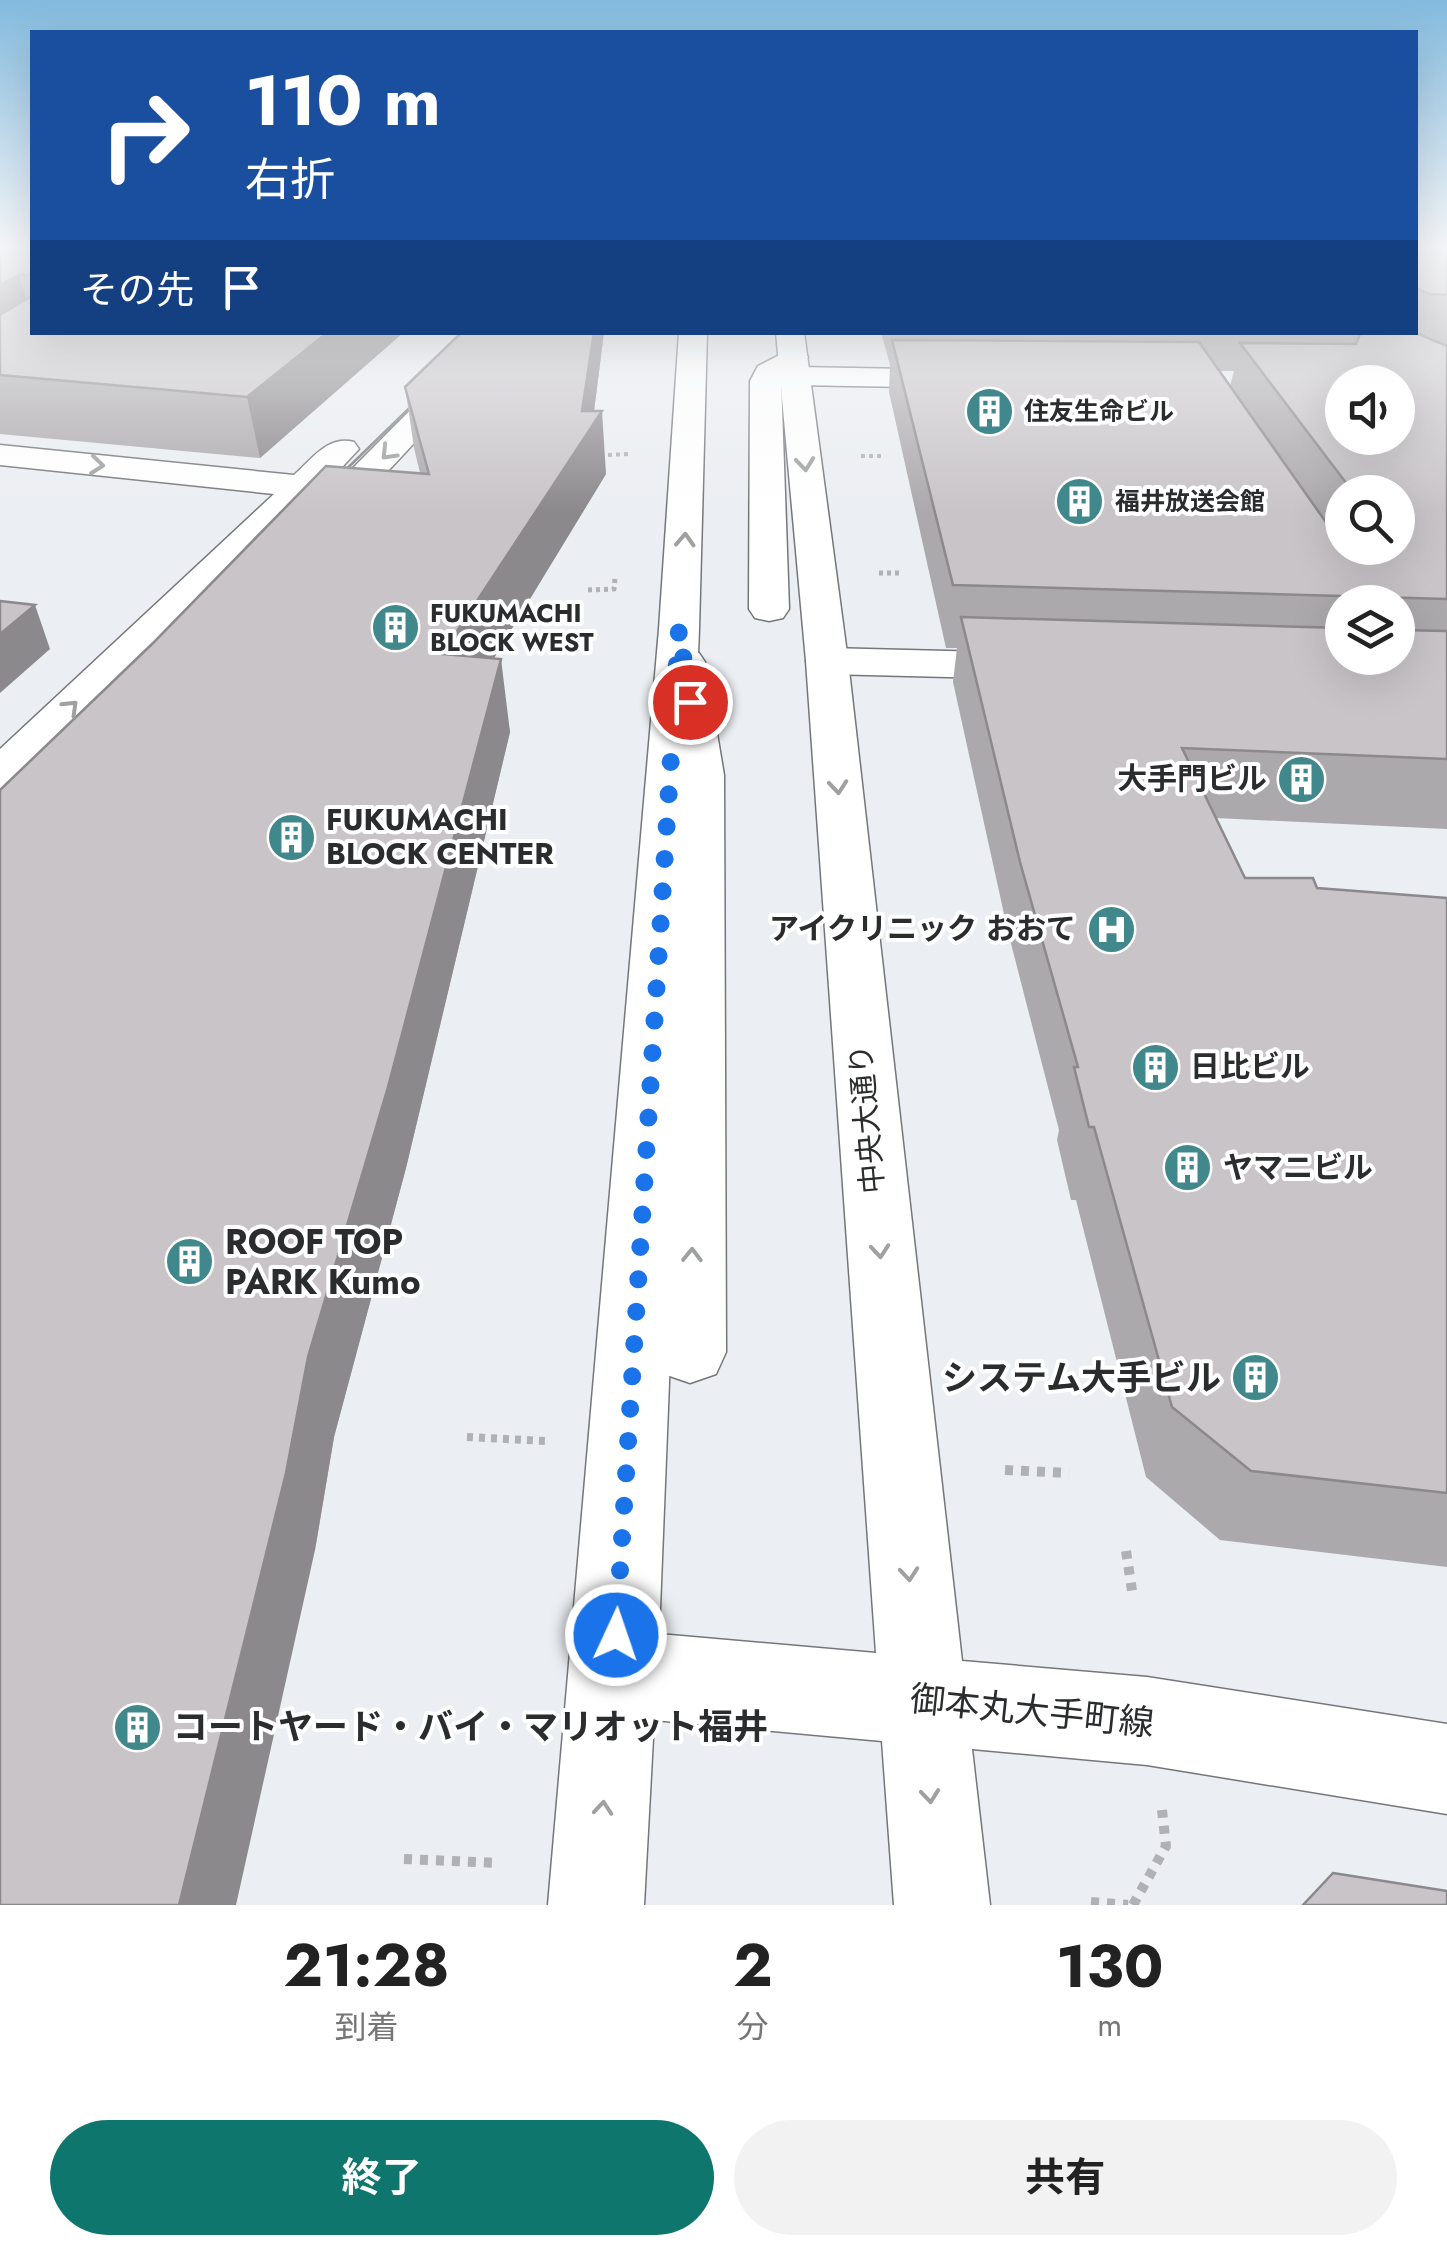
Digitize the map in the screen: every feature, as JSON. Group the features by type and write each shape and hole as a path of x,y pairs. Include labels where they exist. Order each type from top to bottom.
{"main road":[{"path":"0,774 459,335"},
{"path":"278,565 501,335"},
{"path":"596,1905 679,629 693,335"},
{"path":"769,609 765,381 769,372 793,355 1000,379"},
{"name":"中央大通り","path":"793,355 827,660 942,1905"},
{"path":"0,455 350,492"},
{"path":"679,629 700,775 690,1352"},
{"path":"827,660 1076,667"},
{"name":"御本丸大手町線","path":"614,1673 1147,1721 1447,1769"}],"path":[{"path":"608,455 629,454 629,459"},
{"path":"588,590 614,590 615,578"},
{"path":"467,1437 550,1441"},
{"path":"1005,1470 1069,1473"},
{"path":"1126,1550 1133,1597"},
{"path":"1091,1902 1130,1905 1166,1846 1160,1802"},
{"path":"404,1859 498,1863"}],"building":[{"path":"0,335 324,335 247,397 0,375"},
{"path":"459,335 594,335 582,411 602,411 442,654 501,659 388,1087 308,1357 286,1473 179,1905 0,1905 0,790 152,644 326,466 429,474 405,387"},
{"path":"1360,335 1421,335 1447,346 1447,599 1415,598 1415,585 1325,585 1325,596 953,585 892,340 1199,342 1325,521 1325,565 1415,565 1415,475 1340,475 1240,343 1356,344"},
{"path":"0,601 35,605 0,634"},
{"path":"961,617 1325,628 1325,675 1415,675 1415,630 1447,631 1447,759 1182,748 1245,878 1313,878 1317,888 1447,898 1447,1493 1251,1471 1172,1407 1094,1127 1089,1127 1074,1067 1078,1067 1020,862"},
{"path":"1333,1873 1447,1891 1447,1905 1303,1905"}],"tram line":[{"path":"329,486 426,392"}],"place":[{"name":"住友生命ビル","path":"989,411"},
{"name":"福井放送会館","path":"1080,501"},
{"name":"FUKUMACHI BLOCK WEST","path":"395,627"},
{"name":"大手門ビル","path":"1302,779"},
{"name":"FUKUMACHI BLOCK CENTER","path":"291,837"},
{"name":"アイクリニック おおて","path":"1111,929"},
{"name":"日比ビル","path":"1155,1067"},
{"name":"ヤマニビル","path":"1188,1168"},
{"name":"ROOF TOP PARK Kumo","path":"190,1262"},
{"name":"システム大手ビル","path":"1256,1378"},
{"name":"コートヤード・バイ・マリオット福井","path":"138,1727"}],"route":[{"path":"616,1635 679,629 690,702"}]}
